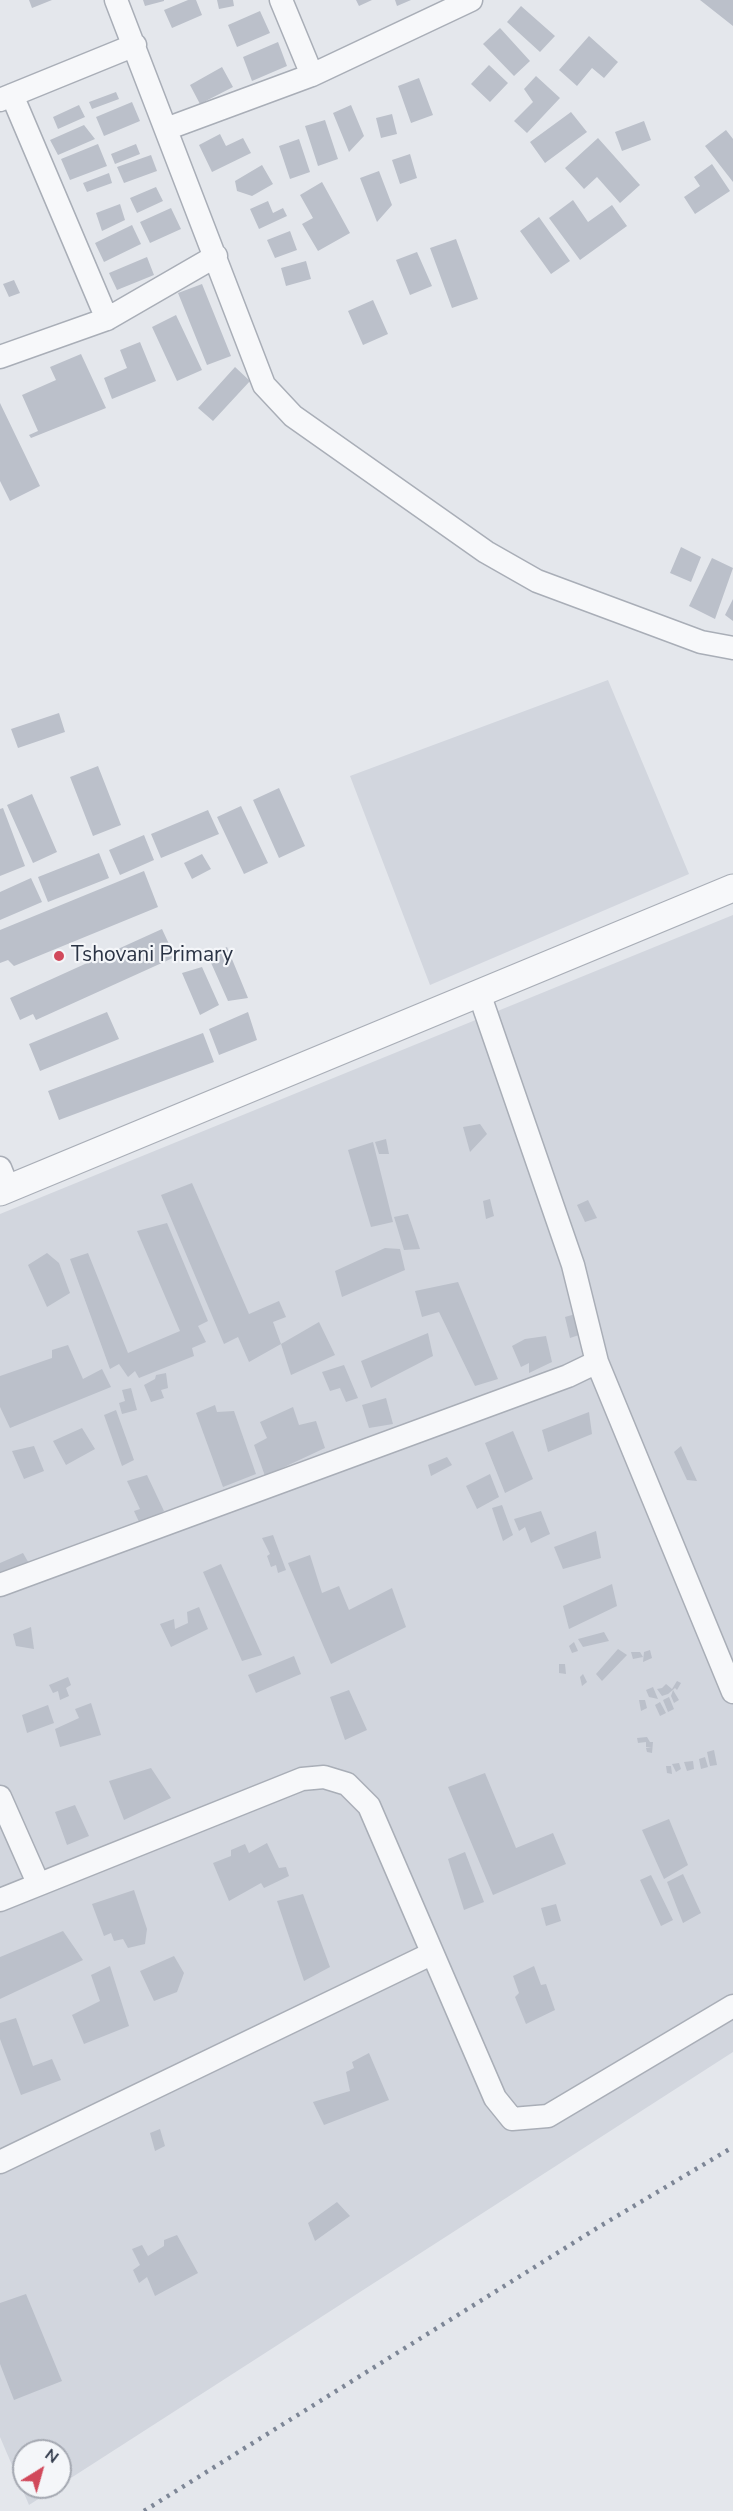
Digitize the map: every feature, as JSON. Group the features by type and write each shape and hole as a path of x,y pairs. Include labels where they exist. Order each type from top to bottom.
{"street":[{"path":"116,0 264,385 293,416 486,552 537,581 701,642 733,648"},
{"path":"281,0 312,75"},
{"path":"166,129 312,75 471,0"},
{"path":"107,320 6,97 135,45"},
{"path":"0,357 107,320 216,256"},
{"path":"3,1183 479,993 733,888"},
{"path":"479,993 570,1255 597,1362 733,1692"},
{"path":"0,1585 568,1376 597,1362"},
{"path":"0,1900 302,1779 324,1777 347,1784 369,1806 495,2098 512,2119 548,2116 733,2006"},
{"path":"0,1797 38,1883"},
{"path":"0,2162 431,1954"}],"shaded area":[{"path":"608,680 689,874 430,985 350,776"},
{"path":"733,915 733,2052 72,2477 72,2439 12,2439 12,2465 0,2437 0,1214"},
{"path":"26,2499 38,2499 29,2505"}],"building":[{"path":"29,0 52,0 32,8"},
{"path":"143,0 164,0 164,1 145,6"},
{"path":"188,0 196,0 202,15 172,28 164,10"},
{"path":"217,0 233,0 234,6 219,9"},
{"path":"356,0 372,0 359,6"},
{"path":"395,0 411,0 397,6"},
{"path":"700,0 733,0 733,26"},
{"path":"521,6 555,36 540,52 507,22"},
{"path":"260,11 270,33 237,47 228,25"},
{"path":"500,28 530,61 514,76 483,44"},
{"path":"589,36 618,62 604,78 592,68 577,86 559,70"},
{"path":"278,42 287,66 252,81 243,57"},
{"path":"489,65 508,83 490,102 471,84"},
{"path":"222,67 233,87 200,104 190,85"},
{"path":"536,76 560,98 527,133 514,121 533,102 524,89"},
{"path":"419,78 433,115 411,123 398,86"},
{"path":"116,92 119,99 92,109 89,102"},
{"path":"132,102 140,121 104,136 96,117"},
{"path":"79,105 85,117 58,129 53,117"},
{"path":"351,105 364,136 349,152 333,113"},
{"path":"571,112 587,132 545,163 530,142"},
{"path":"392,114 397,134 381,138 376,118"},
{"path":"325,120 338,159 318,166 305,126"},
{"path":"644,121 651,140 622,151 615,132"},
{"path":"84,125 95,139 58,155 50,140"},
{"path":"726,130 733,139 733,182 705,146"},
{"path":"220,134 226,146 243,138 251,153 212,172 199,145"},
{"path":"598,138 640,185 620,203 597,177 584,189 565,168"},
{"path":"299,139 310,172 290,179 279,146"},
{"path":"98,144 107,166 70,180 61,159"},
{"path":"136,144 140,154 115,164 111,154"},
{"path":"410,154 417,178 400,184 392,160"},
{"path":"151,155 157,171 124,183 117,167"},
{"path":"712,164 730,191 695,214 684,197 700,186 694,177"},
{"path":"262,165 273,184 252,196 237,191 235,181"},
{"path":"379,171 392,205 377,222 360,178"},
{"path":"109,173 112,183 87,192 83,183"},
{"path":"322,182 350,233 318,251 302,224 313,218 300,195"},
{"path":"156,187 163,201 137,213 130,198"},
{"path":"573,200 588,222 612,205 627,226 580,260 549,218"},
{"path":"268,201 273,213 283,208 287,216 259,229 250,209"},
{"path":"120,204 125,220 102,231 96,213"},
{"path":"171,208 181,229 150,243 140,222"},
{"path":"539,217 570,261 551,274 520,231"},
{"path":"132,225 141,244 104,262 95,243"},
{"path":"290,231 297,250 275,258 267,240"},
{"path":"456,239 478,299 452,308 430,248"},
{"path":"417,252 432,286 410,295 396,260"},
{"path":"147,257 154,275 117,290 109,273"},
{"path":"306,261 311,279 286,286 281,268"},
{"path":"14,280 20,293 9,297 3,284"},
{"path":"202,284 231,356 207,365 178,293"},
{"path":"373,300 388,334 363,345 348,311"},
{"path":"176,315 202,370 177,381 152,327"},
{"path":"140,342 156,381 112,399 104,378 127,368 120,350"},
{"path":"81,354 106,408 31,438 29,435 38,431 22,395 56,380 50,367"},
{"path":"235,367 250,381 213,421 198,408"},
{"path":"0,403 40,486 10,501 0,481"},
{"path":"681,547 701,557 691,582 670,573"},
{"path":"712,558 733,568 715,619 689,606"},
{"path":"733,599 733,621 725,615"},
{"path":"59,713 65,732 18,748 11,729"},
{"path":"98,766 121,825 93,836 70,777"},
{"path":"279,788 305,846 279,858 253,800"},
{"path":"32,794 57,852 33,863 7,805"},
{"path":"241,806 268,863 244,874 217,817"},
{"path":"3,808 25,866 0,876 0,809"},
{"path":"208,810 219,834 161,858 151,834"},
{"path":"144,835 154,860 120,875 109,850"},
{"path":"99,853 109,878 48,902 38,877"},
{"path":"202,854 211,869 192,879 184,863"},
{"path":"144,871 158,907 14,966 8,960 0,963 0,930"},
{"path":"31,878 42,902 0,920 0,892"},
{"path":"162,929 175,957 36,1020 33,1014 20,1020 10,998"},
{"path":"227,947 248,998 228,1001 208,956"},
{"path":"202,967 219,1005 200,1015 182,973"},
{"path":"107,1012 119,1039 40,1071 29,1044"},
{"path":"248,1012 257,1040 219,1055 209,1029"},
{"path":"203,1033 214,1062 59,1120 48,1091"},
{"path":"480,1124 487,1134 470,1152 463,1127"},
{"path":"386,1139 389,1154 379,1154 375,1142"},
{"path":"373,1142 393,1222 371,1227 348,1150"},
{"path":"192,1183 249,1314 279,1301 286,1317 273,1322 281,1344 249,1362 238,1337 224,1344 161,1195"},
{"path":"490,1199 494,1216 486,1219 483,1201"},
{"path":"588,1200 597,1218 585,1222 577,1205"},
{"path":"408,1214 420,1249 404,1250 394,1217"},
{"path":"167,1223 208,1321 198,1326 206,1342 192,1348 194,1356 139,1378 135,1371 128,1377 119,1364 110,1369 70,1259 88,1253 128,1353 180,1331 137,1231"},
{"path":"385,1248 400,1249 405,1270 342,1297 335,1271"},
{"path":"47,1253 59,1263 70,1293 47,1307 28,1265"},
{"path":"458,1282 498,1379 475,1386 439,1312 422,1317 415,1291"},
{"path":"579,1313 585,1333 570,1338 565,1317"},
{"path":"319,1322 335,1355 291,1375 281,1344"},
{"path":"428,1333 433,1356 371,1388 361,1361"},
{"path":"546,1336 552,1362 529,1373 529,1363 521,1367 512,1346 525,1339"},
{"path":"68,1345 83,1379 102,1369 111,1387 10,1428 0,1407 0,1376 52,1358 52,1350"},
{"path":"344,1365 358,1398 346,1402 340,1388 330,1391 322,1372"},
{"path":"166,1373 168,1388 161,1390 164,1398 151,1402 144,1385 155,1379 156,1375"},
{"path":"131,1388 137,1410 122,1414 119,1403 125,1401 122,1390"},
{"path":"386,1398 393,1424 369,1428 362,1405"},
{"path":"215,1405 217,1412 234,1411 256,1474 223,1487 196,1413"},
{"path":"293,1407 299,1425 316,1421 325,1448 265,1476 254,1445 267,1438 260,1422"},
{"path":"116,1410 134,1460 122,1466 104,1415"},
{"path":"589,1412 592,1434 548,1452 542,1430"},
{"path":"82,1428 95,1449 66,1465 53,1441"},
{"path":"513,1431 533,1479 505,1493 485,1443"},
{"path":"34,1446 44,1471 24,1479 12,1451"},
{"path":"681,1446 697,1481 687,1480 674,1452"},
{"path":"447,1457 452,1465 431,1476 428,1465"},
{"path":"490,1474 499,1497 477,1509 466,1486"},
{"path":"147,1475 164,1511 140,1524 134,1511 140,1509 127,1481"},
{"path":"502,1505 513,1535 503,1541 492,1508"},
{"path":"541,1511 550,1534 531,1543 525,1527 519,1531 514,1519"},
{"path":"596,1531 601,1558 563,1569 554,1547"},
{"path":"273,1535 286,1570 278,1573 276,1565 271,1567 267,1556 270,1554 262,1538"},
{"path":"23,1553 31,1567 0,1581 0,1563"},
{"path":"310,1555 322,1593 339,1586 349,1610 392,1588 406,1627 331,1664 288,1563"},
{"path":"221,1564 262,1655 242,1661 203,1572"},
{"path":"612,1584 617,1606 569,1629 563,1606"},
{"path":"199,1607 208,1629 171,1647 160,1624 174,1619 175,1629 188,1623 187,1612"},
{"path":"31,1627 34,1649 16,1646 13,1634"},
{"path":"604,1632 609,1641 583,1647 578,1639"},
{"path":"574,1642 578,1651 572,1653 569,1646"},
{"path":"618,1649 627,1655 602,1681 596,1674"},
{"path":"650,1650 652,1658 643,1662 644,1652"},
{"path":"631,1652 640,1652 643,1657 633,1659"},
{"path":"294,1656 301,1674 256,1693 248,1675"},
{"path":"559,1664 565,1664 566,1674 559,1673"},
{"path":"583,1674 587,1682 582,1686 580,1677"},
{"path":"68,1677 71,1685 66,1688 69,1696 60,1700 58,1691 53,1693 49,1685"},
{"path":"677,1681 681,1683 677,1690 675,1688 668,1694 662,1696 657,1689 666,1684 672,1689"},
{"path":"653,1687 658,1699 649,1697 646,1690"},
{"path":"349,1690 367,1730 345,1740 330,1697"},
{"path":"673,1690 679,1700 674,1703 671,1696"},
{"path":"669,1697 674,1709 668,1712 663,1700"},
{"path":"639,1700 645,1700 647,1708 641,1711"},
{"path":"660,1702 666,1713 660,1716 655,1705"},
{"path":"91,1703 101,1735 60,1747 55,1729 79,1718 75,1709"},
{"path":"48,1705 54,1723 27,1733 22,1715"},
{"path":"647,1737 650,1742 653,1742 652,1753 647,1752 646,1748 652,1748 646,1747 646,1742 638,1743 637,1738"},
{"path":"714,1750 717,1765 710,1766 707,1752"},
{"path":"705,1757 708,1767 701,1769 699,1759"},
{"path":"693,1761 694,1769 687,1771 684,1762"},
{"path":"679,1763 681,1769 676,1772 672,1764"},
{"path":"666,1766 671,1766 672,1774 667,1773"},
{"path":"151,1768 171,1798 124,1820 109,1781"},
{"path":"485,1773 516,1848 553,1833 566,1864 493,1895 448,1787"},
{"path":"75,1805 89,1836 67,1845 55,1812"},
{"path":"669,1819 688,1865 664,1879 642,1830"},
{"path":"267,1843 279,1868 286,1867 289,1876 264,1888 261,1883 229,1901 213,1863 231,1856 231,1850 245,1844 249,1853"},
{"path":"465,1852 484,1902 464,1910 448,1859"},
{"path":"683,1874 701,1913 683,1923 667,1882"},
{"path":"651,1875 673,1920 661,1926 640,1880"},
{"path":"134,1890 147,1929 145,1944 128,1948 123,1939 114,1941 111,1933 104,1936 92,1904"},
{"path":"303,1894 330,1967 304,1981 277,1901"},
{"path":"556,1904 561,1921 546,1926 541,1908"},
{"path":"63,1931 83,1960 0,1999 0,1957"},
{"path":"174,1956 184,1973 177,1992 154,2001 140,1971"},
{"path":"110,1966 129,2026 84,2044 72,2015 100,2001 91,1975"},
{"path":"534,1966 541,1985 546,1984 555,2010 526,2024 515,1997 519,1993 513,1976"},
{"path":"16,2018 33,2066 52,2059 61,2080 21,2095 0,2039 0,2023"},
{"path":"369,2053 389,2100 324,2125 313,2102 350,2091 346,2072 354,2068 352,2062"},
{"path":"160,2129 165,2146 155,2151 150,2133"},
{"path":"337,2202 350,2216 315,2241 308,2223"},
{"path":"177,2235 198,2273 155,2296 147,2277 139,2283 133,2270 140,2265 132,2249 142,2245 148,2256 164,2246 164,2240"},
{"path":"26,2294 62,2381 14,2400 0,2364 0,2303"}],"railway":[{"path":"144,2511 602,2225 733,2147"}],"place":[{"name":"Tshovani Primary","path":"59,956"}]}
